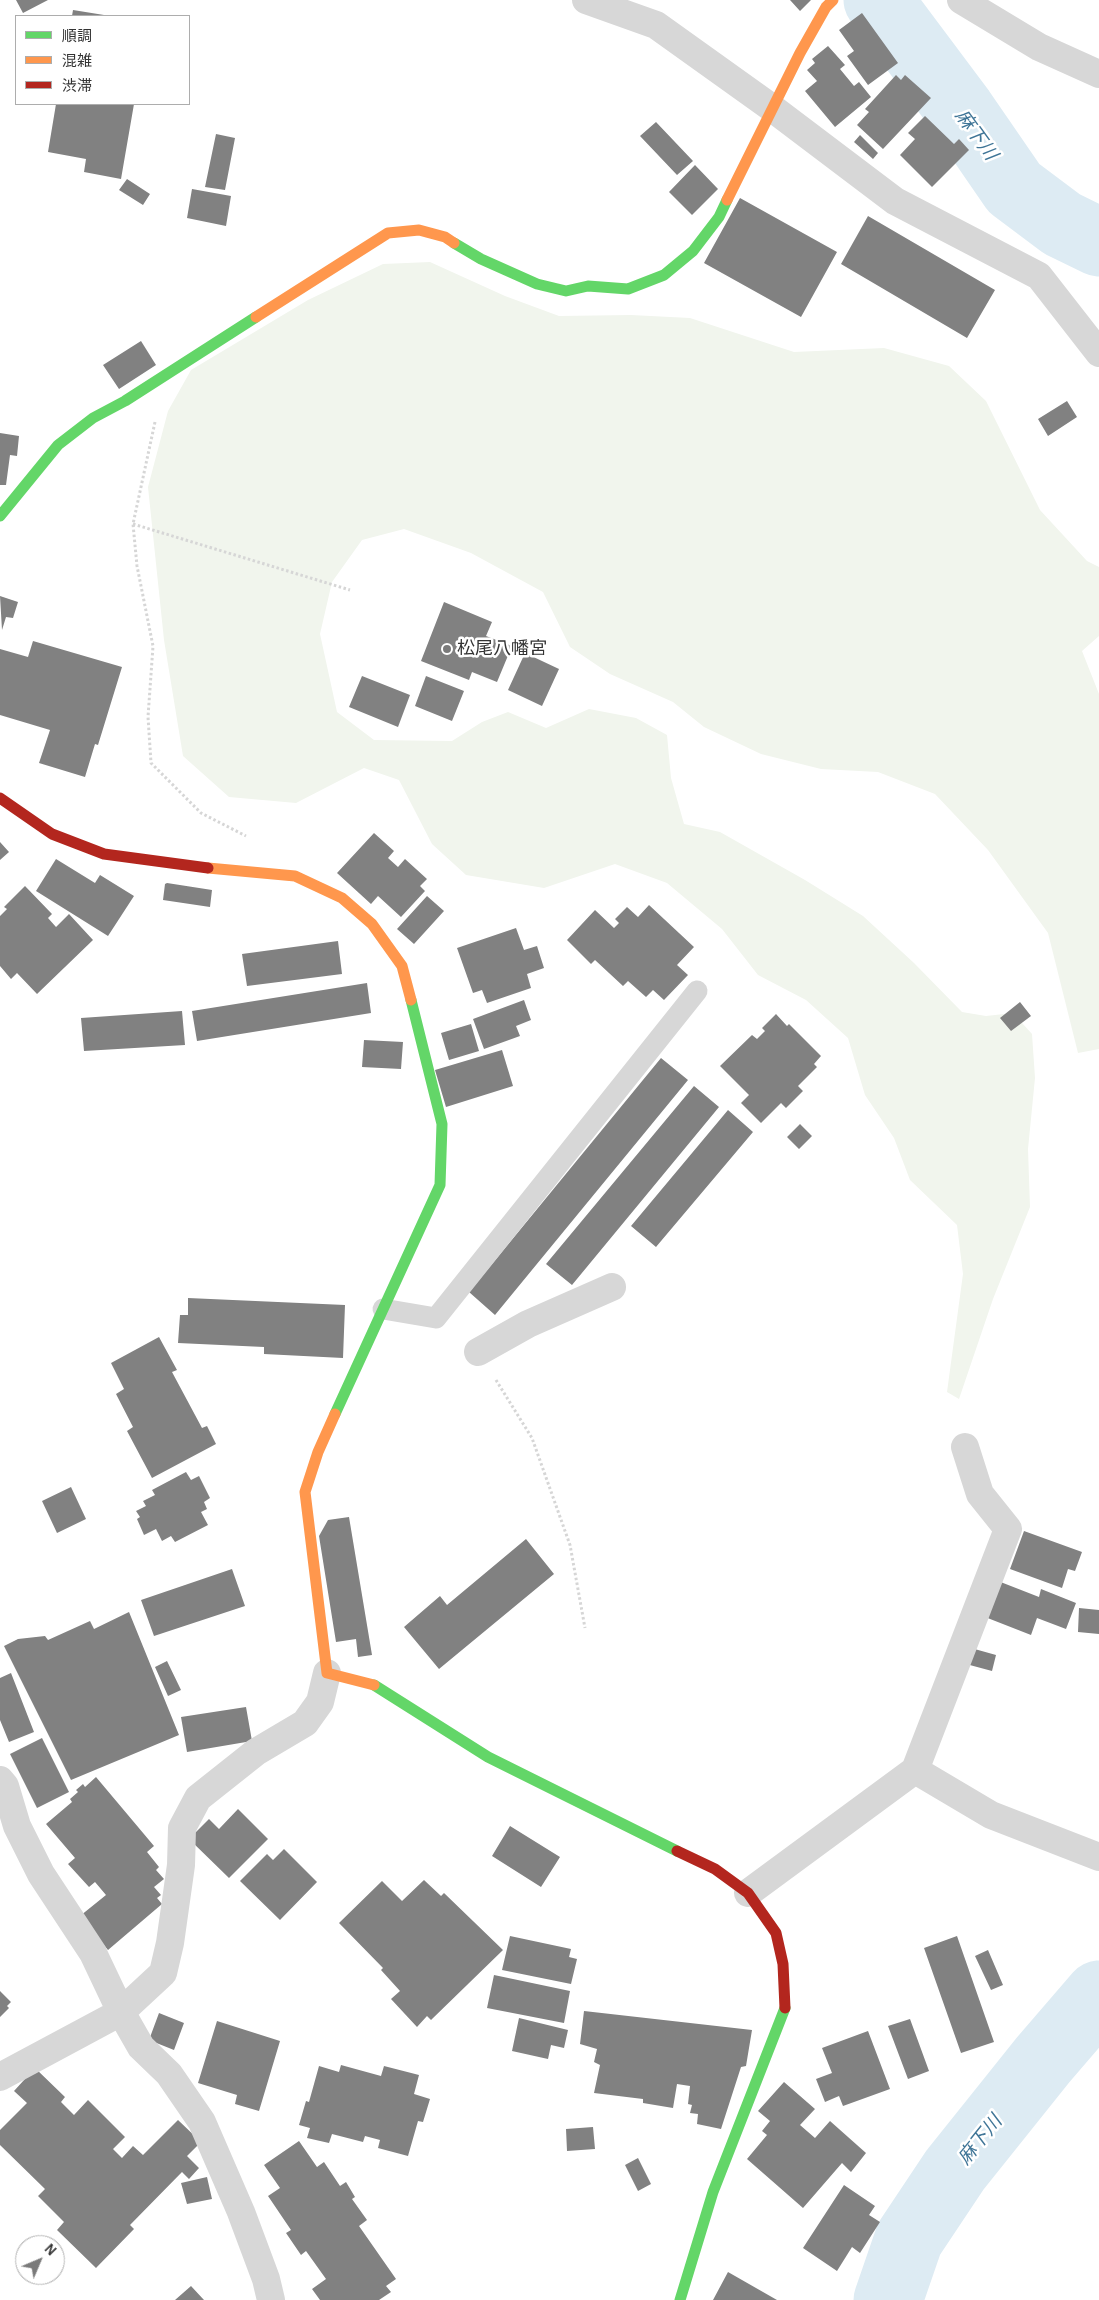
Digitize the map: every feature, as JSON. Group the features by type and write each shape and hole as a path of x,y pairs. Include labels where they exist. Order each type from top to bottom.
{"street":[{"path":"586,0 656,25 772,108 895,201 1039,276 1099,353"},
{"path":"0,516 58,445 94,418 125,401 388,233 419,230 445,237 489,263 537,284 566,291 588,286 628,289 664,275 693,251 719,217 772,108 826,6 833,0"},
{"path":"961,0 1039,46 1099,74"},
{"path":"0,798 52,834 104,854 168,864 295,876 342,898 372,924 402,966 442,1124 440,1185 318,1452 304,1492 327,1673 320,1702 305,1723 256,1752 198,1798 182,1828 181,1865 170,1943 163,1973 121,2012 0,2077"},
{"path":"478,1352 528,1324 612,1287"},
{"path":"748,1893 915,1770 1008,1530 980,1494 966,1447"},
{"path":"327,1673 375,1685 488,1757 553,1792 715,1869 748,1893 776,1933 783,1964 785,2011 712,2192 680,2300"},
{"path":"915,1770 991,1815 1099,1857"},
{"path":"0,1780 5,1786 17,1826 41,1874 92,1954 140,2046 169,2074 202,2122 241,2212 266,2279 271,2300"}],"lane":[{"path":"383,1309 436,1318 697,991"}],"path":[{"path":"165,375 133,524 137,566 152,646 148,717 150,763 201,813 253,839"},
{"path":"133,524 350,590"},
{"path":"478,1352 532,1438 570,1545 585,1628"}],"shaded area":[{"path":"430,262 505,296 559,316 631,315 690,318 794,352 884,348 949,366 986,401 1040,510 1087,561 1099,567 1099,636 1082,651 1099,694 1099,1049 1078,1053 1048,933 988,850 935,794 878,772 821,769 761,754 704,727 673,702 610,674 570,647 543,592 471,553 404,529 362,540 332,582 320,634 337,712 374,740 452,741 482,722 508,712 546,728 589,709 636,718 667,735 671,778 684,824 720,832 805,880 863,916 914,963 962,1012 986,1016 1013,1013 1032,1034 1035,1078 1028,1149 1030,1207 993,1299 959,1399 947,1392 963,1274 957,1225 910,1180 894,1138 865,1095 848,1038 806,1000 758,975 722,929 667,883 615,864 544,888 466,875 432,844 399,780 364,768 296,803 229,797 183,756 164,640 148,487 168,411 191,370 308,300 383,264"}],"building":[{"path":"16,0 48,0 23,13"},
{"path":"790,0 811,0 800,11"},
{"path":"73,10 104,15 72,15"},
{"path":"862,13 898,63 868,85 847,56 854,51 839,30"},
{"path":"828,46 845,65 840,69 854,86 859,82 871,97 835,127 805,91 817,81 807,70 815,63 812,59"},
{"path":"896,75 901,80 905,75 931,98 883,149 857,125 869,112 865,109"},
{"path":"56,105 134,105 121,179 84,172 86,159 48,152"},
{"path":"925,116 954,144 959,139 969,150 932,187 900,155 915,139 908,133"},
{"path":"656,122 693,161 677,175 640,136"},
{"path":"216,134 235,138 225,190 205,187"},
{"path":"860,135 878,153 873,159 854,142"},
{"path":"695,165 718,189 692,215 669,192"},
{"path":"127,179 150,194 143,205 119,190"},
{"path":"192,189 231,196 226,226 187,218"},
{"path":"740,198 837,252 801,317 704,263"},
{"path":"868,216 995,290 967,338 841,264"},
{"path":"141,341 156,365 119,389 103,365"},
{"path":"1067,401 1077,417 1048,436 1038,419"},
{"path":"0,433 19,436 17,456 10,455 6,485 0,485"},
{"path":"0,596 18,602 13,618 6,617 2,630"},
{"path":"444,602 492,622 486,636 512,646 497,682 472,672 469,680 421,661"},
{"path":"33,641 122,667 98,745 95,744 85,777 39,763 50,730 0,715 0,649 28,657"},
{"path":"525,653 559,669 542,706 508,690"},
{"path":"362,676 410,695 398,727 349,707"},
{"path":"426,676 464,691 452,721 415,706"},
{"path":"374,833 394,851 388,858 398,867 405,859 427,879 420,886 425,891 401,917 378,896 371,904 337,873"},
{"path":"0,842 9,852 0,860"},
{"path":"56,859 95,883 100,875 134,896 108,936 36,891"},
{"path":"165,884 212,890 210,907 163,900"},
{"path":"25,886 52,914 48,918 56,927 69,914 93,940 37,994 17,973 11,979 0,966 0,916 7,909 4,907"},
{"path":"427,896 444,911 414,944 397,929"},
{"path":"649,905 694,947 677,965 688,975 664,1000 653,990 646,997 628,981 623,986 595,960 591,964 567,940 595,910 614,928 619,923 615,919 627,907 638,917"},
{"path":"516,928 524,950 537,946 544,968 527,974 531,988 487,1003 482,990 473,993 457,948"},
{"path":"338,941 342,974 247,986 242,954"},
{"path":"367,983 371,1013 197,1041 192,1011"},
{"path":"524,1000 531,1020 516,1026 520,1036 484,1049 473,1019"},
{"path":"1020,1002 1031,1016 1011,1031 1000,1018"},
{"path":"182,1011 185,1045 84,1051 81,1018"},
{"path":"776,1014 787,1026 789,1024 821,1056 814,1064 817,1067 798,1086 803,1091 786,1108 781,1103 761,1123 741,1103 749,1095 720,1066 752,1035 757,1039 765,1031 762,1028"},
{"path":"471,1024 479,1051 449,1060 441,1033"},
{"path":"364,1040 403,1042 401,1069 362,1067"},
{"path":"502,1050 513,1086 446,1107 435,1070"},
{"path":"661,1058 688,1080 495,1315 469,1292"},
{"path":"694,1086 719,1107 572,1285 546,1264"},
{"path":"728,1110 753,1132 656,1247 631,1226"},
{"path":"800,1124 812,1136 799,1149 787,1137"},
{"path":"188,1298 345,1305 343,1358 264,1354 264,1347 178,1343 180,1315 188,1315"},
{"path":"159,1337 177,1370 172,1372 202,1428 207,1426 216,1444 152,1478 127,1431 133,1427 116,1394 124,1389 111,1363"},
{"path":"186,1472 191,1480 199,1476 210,1498 204,1502 207,1509 201,1512 208,1525 175,1542 171,1536 162,1541 156,1529 144,1535 137,1519 140,1517 136,1511 146,1506 143,1501 155,1495 152,1490"},
{"path":"71,1487 86,1519 57,1533 42,1501"},
{"path":"349,1517 372,1655 358,1657 356,1639 336,1642 319,1536 328,1520"},
{"path":"1024,1531 1082,1552 1075,1571 1068,1569 1062,1588 1010,1569"},
{"path":"526,1539 554,1574 439,1669 404,1627 440,1596 447,1605"},
{"path":"232,1569 245,1606 154,1636 141,1600"},
{"path":"998,1581 1039,1597 1041,1589 1076,1603 1066,1629 1037,1618 1031,1635 985,1617"},
{"path":"1079,1608 1099,1610 1099,1634 1078,1632"},
{"path":"129,1612 179,1735 71,1780 4,1646 18,1639 45,1636 48,1640 90,1621 94,1629"},
{"path":"971,1648 996,1655 992,1671 966,1664"},
{"path":"167,1661 181,1690 168,1696 155,1667"},
{"path":"11,1673 34,1732 9,1742 0,1720 0,1678"},
{"path":"246,1707 252,1741 187,1752 181,1717"},
{"path":"42,1738 69,1792 37,1808 10,1754"},
{"path":"96,1777 154,1846 147,1852 159,1867 156,1870 164,1879 154,1887 161,1895 157,1898 162,1904 108,1950 80,1916 106,1895 95,1882 89,1887 68,1864 75,1858 46,1824 72,1802 70,1799 78,1792 76,1790 83,1784 85,1787"},
{"path":"238,1809 268,1839 229,1878 189,1839 209,1819 219,1829"},
{"path":"510,1826 560,1857 541,1887 492,1856"},
{"path":"284,1849 317,1882 280,1920 240,1881 267,1854 273,1860"},
{"path":"424,1880 441,1896 444,1893 503,1950 431,2020 427,2016 417,2027 391,1999 400,1991 381,1970 383,1968 339,1923 382,1881 402,1901"},
{"path":"510,1936 571,1949 569,1957 577,1959 571,1984 502,1970"},
{"path":"957,1936 994,2042 961,2053 924,1948"},
{"path":"988,1950 1003,1985 991,1990 975,1956"},
{"path":"494,1975 570,1991 564,2023 487,2008"},
{"path":"0,1991 11,2002 7,2006 9,2008 0,2017"},
{"path":"584,2011 752,2030 746,2066 741,2067 721,2129 697,2124 698,2114 690,2113 692,2105 688,2104 690,2086 677,2084 673,2108 643,2103 643,2099 594,2093 600,2065 594,2062 597,2049 580,2044"},
{"path":"159,2013 184,2023 174,2050 149,2040"},
{"path":"519,2018 568,2030 564,2048 551,2045 548,2059 512,2051"},
{"path":"910,2019 929,2071 908,2079 888,2026"},
{"path":"217,2021 280,2041 259,2111 235,2104 237,2095 198,2083"},
{"path":"868,2031 890,2089 843,2106 839,2096 825,2102 816,2079 832,2073 822,2048"},
{"path":"341,2065 381,2076 384,2066 419,2075 414,2094 430,2099 423,2122 418,2121 408,2156 378,2148 380,2140 365,2136 363,2142 332,2134 329,2143 307,2138 310,2128 299,2125 306,2101 309,2102 319,2066 339,2072"},
{"path":"35,2068 65,2097 61,2102 74,2115 88,2100 125,2137 113,2149 122,2158 133,2146 143,2155 178,2120 201,2142 187,2156 199,2168 189,2179 182,2172 130,2225 134,2229 96,2268 65,2238 65,2235 62,2235 57,2230 64,2222 38,2196 45,2189 0,2145 0,2130 27,2103 14,2091"},
{"path":"784,2082 815,2109 800,2125 815,2138 830,2121 866,2153 851,2172 842,2163 803,2208 747,2159 767,2135 762,2131 770,2121 758,2111"},
{"path":"593,2127 595,2149 567,2151 566,2129"},
{"path":"299,2141 317,2167 324,2162 340,2186 346,2182 355,2197 352,2199 367,2220 359,2226 396,2279 386,2286 391,2292 379,2300 320,2300 312,2289 326,2279 306,2251 301,2255 286,2233 291,2230 268,2196 280,2188 264,2165"},
{"path":"638,2158 651,2184 638,2191 625,2165"},
{"path":"207,2177 212,2199 187,2204 181,2183"},
{"path":"844,2185 875,2206 869,2215 880,2222 860,2253 852,2247 837,2271 803,2248"},
{"path":"728,2272 777,2300 713,2300"},
{"path":"191,2286 204,2300 175,2300"}],"waterway":[{"name":"麻下川","path":"878,0 961,111 1014,188 1062,224 1099,242"},
{"name":"麻下川","path":"888,2300 909,2239 955,2170 1043,2060 1099,1995"}],"traffic: fast":[{"path":"454,243 481,259 537,284 566,291 588,286 628,289 664,275 693,251 719,217 727,200"},
{"path":"0,516 58,445 93,418 125,401 256,317"},
{"path":"335,1414 440,1185 442,1124 411,1000"},
{"path":"374,1685 488,1757 677,1851"},
{"path":"680,2300 713,2192 785,2008"}],"traffic: slow":[{"path":"727,200 800,53 826,7 833,0"},
{"path":"256,317 388,233 419,230 445,237 454,243"},
{"path":"208,868 295,876 342,898 372,924 402,966 411,1000"},
{"path":"335,1414 318,1452 305,1492 327,1673 374,1685"}],"traffic: jam":[{"path":"0,798 52,834 104,854 208,868"},
{"path":"677,1851 715,1869 748,1893 776,1933 783,1964 785,2008"}],"place":[{"name":"松尾八幡宮","path":"447,649"}]}
